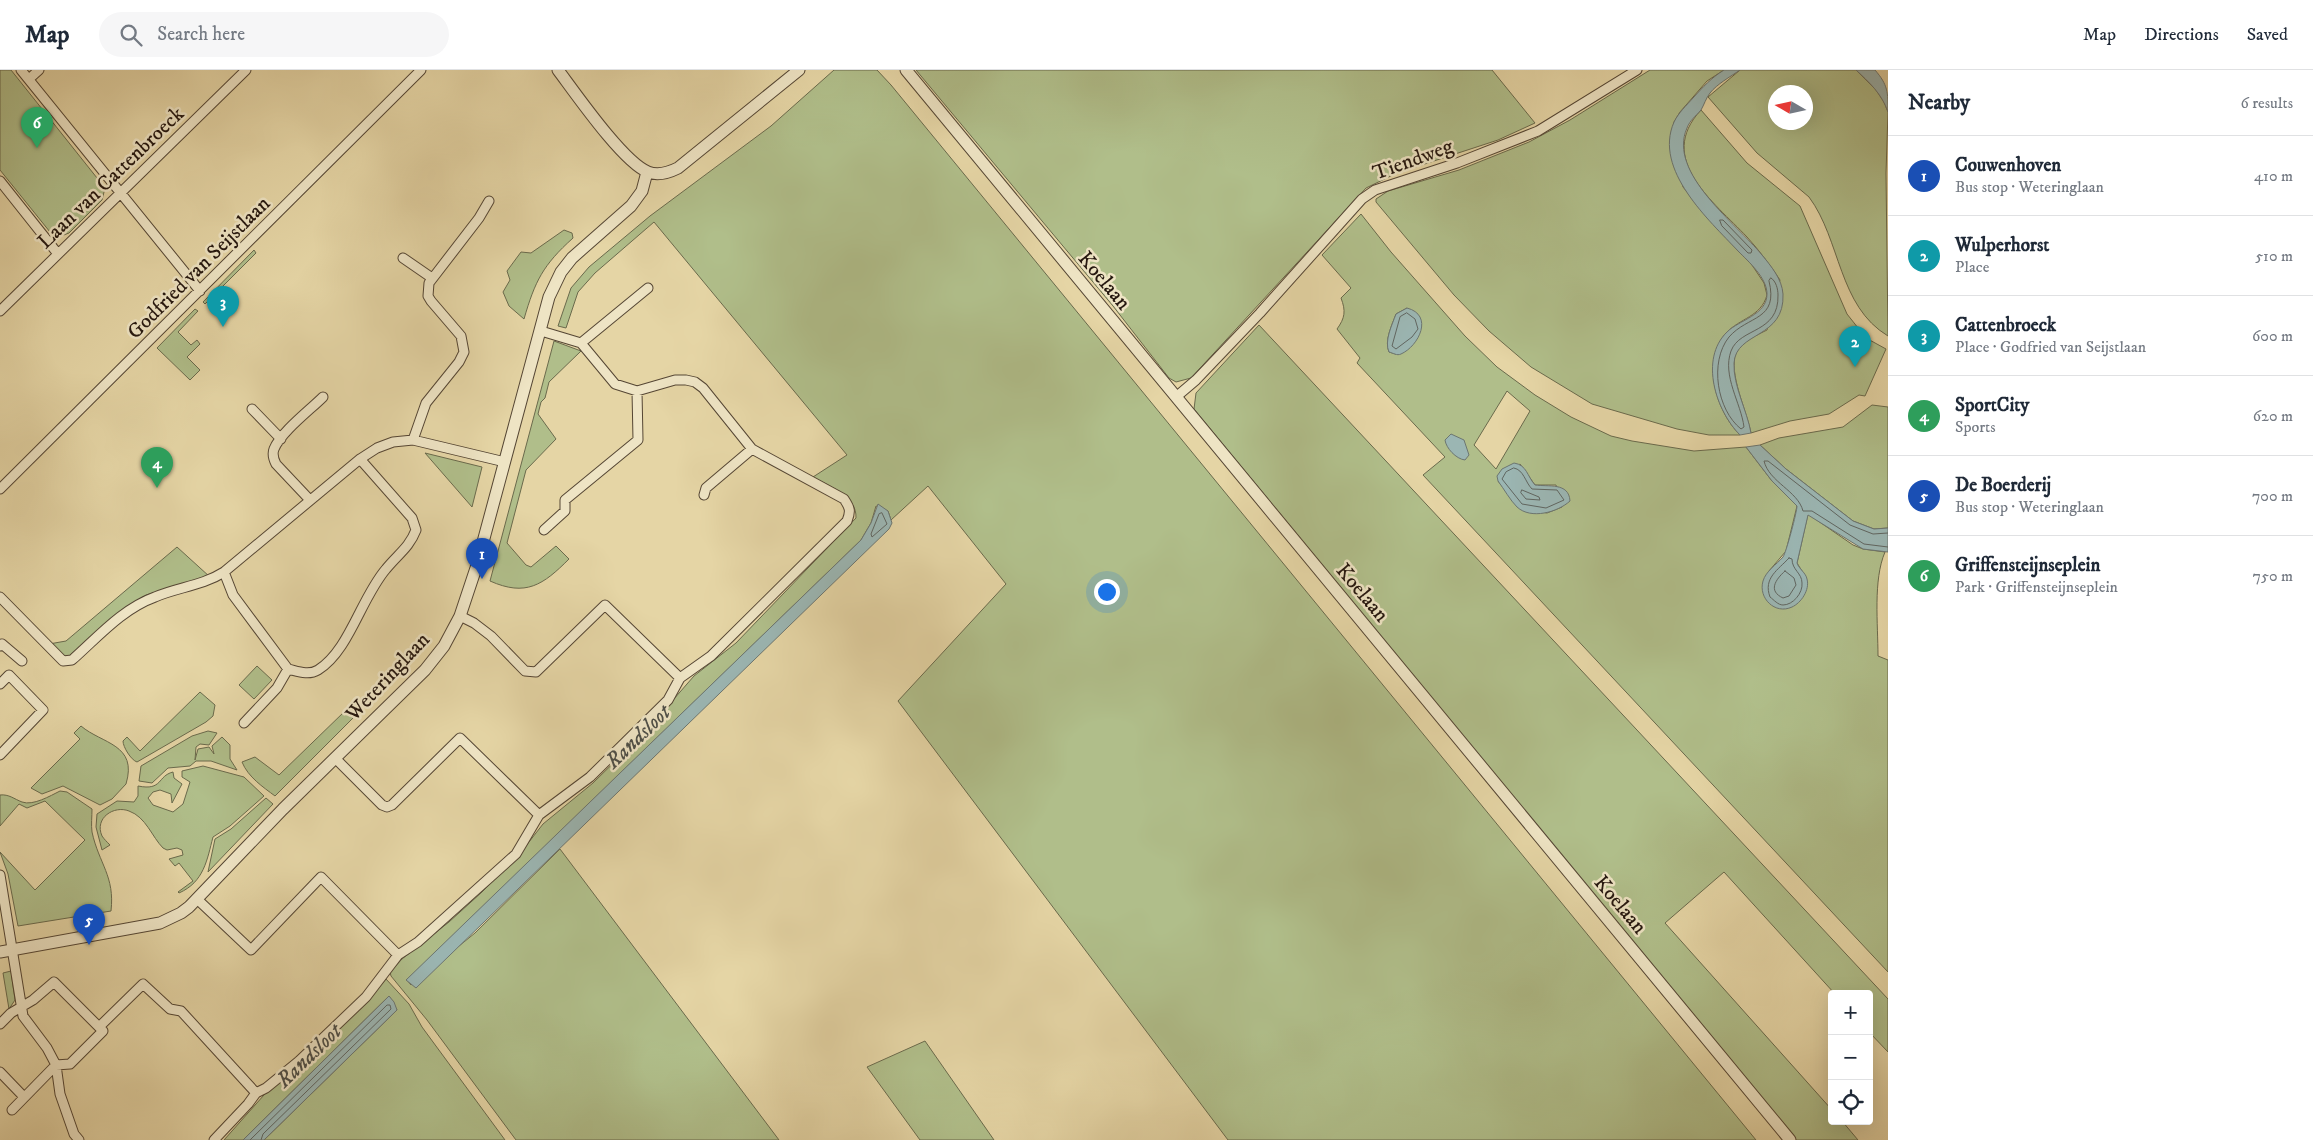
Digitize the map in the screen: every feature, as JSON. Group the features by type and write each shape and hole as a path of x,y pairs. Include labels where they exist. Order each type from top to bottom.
{"street":[{"path":"22,70 200,291"},
{"path":"29,79 39,70"},
{"name":"Laan van Cattenbroeck","path":"0,311 246,70"},
{"name":"Godfried van Seijstlaan","path":"0,489 421,70"},
{"path":"558,70 627,158 647,172 665,173 678,168 799,70"},
{"name":"Koelaan","path":"906,70 1790,1140"},
{"name":"Tiendweg","path":"1176,397 1196,380 1260,313 1362,199 1375,190 1457,163 1538,131 1637,70"},
{"name":"Weteringlaan","path":"3,952 160,923 181,913 424,670 444,646 460,616 476,568 549,297 561,272 572,258 631,206 642,190 647,172"},
{"path":"0,181 58,254"},
{"path":"413,440 426,403 459,362 464,352 461,336 428,296 428,289 432,278 479,218 488,201"},
{"path":"403,258 432,278"},
{"path":"581,343 648,288"},
{"path":"214,1140 256,1093 266,1088 299,1061 366,997 398,955 418,942 516,854 539,815 590,777 668,700 680,678 711,656 847,521 850,514 850,508 844,500 752,449 704,388 695,382 675,380 637,391 615,384 581,343 540,331"},
{"path":"544,530 565,511 565,500 638,440 637,391"},
{"path":"309,500 276,464 273,457 274,450 281,439 323,397"},
{"path":"252,409 281,439"},
{"path":"0,597 63,661 72,660 136,605 156,596 210,582 360,459 377,448 393,442 413,440 505,462"},
{"path":"704,495 706,488 752,449"},
{"path":"224,572 232,595 288,669 305,673 316,671 334,656 345,640 370,590 386,568 411,544 416,530 412,518 360,459"},
{"path":"460,616 480,627 525,671 531,673 536,672 605,605 680,678"},
{"path":"0,646 2,644 22,661"},
{"path":"244,723 277,688 288,669"},
{"path":"0,684 9,676 44,710 0,755"},
{"path":"335,758 382,806 387,807 392,805 460,738 539,815"},
{"path":"0,875 3,952 24,1016 48,1048 56,1065 60,1094 74,1134 79,1140"},
{"path":"197,899 251,950 321,877 398,955"},
{"path":"0,1024 54,982 103,1031 70,1064 56,1065 12,1110"},
{"path":"99,1027 143,984 170,1010 181,1011 256,1093"},
{"path":"0,1072 24,1097"}],"green space":[{"path":"0,70 11,70 105,188 102,200 69,233 61,236 50,232 0,170"},
{"path":"834,70 877,70 891,85 1756,1140 1228,1140 898,701 1006,584 928,486 891,520 888,511 876,506 871,523 861,540 407,980 411,985 475,933 560,849 779,1140 516,1140 427,1020 391,976 390,972 402,959 449,922 482,892 518,856 543,824 593,783 645,732 694,676 736,643 856,518 855,510 847,498 813,477 847,455 654,222 595,273 578,292 566,328 558,326 571,288 589,267 650,216 771,126"},
{"path":"916,70 1492,70 1535,123 1498,140 1397,173 1366,188 1191,378 1176,382 1169,378 1113,306"},
{"path":"1650,70 1724,70 1707,81 1680,112 1674,122 1671,139 1683,187 1718,229 1752,265 1764,283 1767,295 1755,313 1726,333 1718,345 1714,358 1713,372 1718,400 1731,425 1740,435 1709,435 1677,429 1592,404 1531,367 1489,331 1454,295 1376,202 1376,199 1388,191 1459,170 1529,142 1570,120"},
{"path":"1740,70 1856,70 1876,90 1888,112 1886,173 1888,336 1872,323 1859,308 1849,290 1820,214 1809,197 1757,153 1708,97"},
{"path":"1701,110 1747,163 1800,206 1847,314 1866,338 1886,349 1865,396 1859,395 1829,414 1790,421 1751,433 1736,381 1734,361 1738,349 1742,345 1767,330 1780,280 1751,242 1719,209 1694,179 1687,162 1684,146 1688,128"},
{"path":"1361,214 1391,252 1465,336 1497,367 1535,395 1571,417 1611,436 1632,441 1694,451 1746,447 1772,481 1797,506 1786,551 1769,571 1802,571 1797,563 1808,514 1853,545 1863,549 1885,552 1879,576 1877,616 1878,656 1888,660 1888,972 1423,475 1445,457 1357,363 1360,358 1337,329 1344,314 1341,298 1351,288 1322,255","holes":["1407,308 1396,354 1389,352 1387,343 1396,314","1507,391 1530,411 1496,469 1474,445","1520,464 1535,485 1556,485 1562,507 1547,513 1519,508 1498,481"]},
{"path":"564,230 572,233 573,238 554,257 541,274 524,319 509,306 503,292 510,280 507,271 521,252 531,253"},
{"path":"254,250 256,253 205,304 203,302"},
{"path":"195,309 198,311 178,332 191,345 197,340 200,344 187,357 200,370 190,380 157,348"},
{"path":"1259,325 1888,999 1888,1052 1873,1036 1873,990 1831,990 1724,872 1665,923 1828,1106 1828,1125 1845,1125 1858,1140 1795,1140 1194,409 1196,393"},
{"path":"554,341 581,351 549,382 545,398 541,402 538,414 556,439 526,470 507,543 526,565 531,567 556,546 569,559 551,576 533,586 514,588 503,586 490,581"},
{"path":"1872,405 1888,407 1888,528 1874,529 1853,521 1786,469 1760,445 1779,438 1843,427"},
{"path":"425,453 482,467 472,507"},
{"path":"177,547 210,577 146,595 130,605 68,657 61,656 49,644 66,641"},
{"path":"257,666 272,680 254,699 239,685"},
{"path":"200,692 215,705 213,716 206,722 137,762 132,759 123,744 127,737 140,751"},
{"path":"345,711 353,718 275,796 256,781 242,762 255,757 279,775"},
{"path":"81,726 116,747 123,753 127,761 126,784 112,799 100,805 63,786 42,794 31,788 80,739 74,733"},
{"path":"208,731 217,733 209,745 200,744 196,747 195,760 198,749 209,747 214,754 212,746 222,737 230,745 230,759 237,770 211,761 196,761 190,766 168,768 152,783 139,781 141,766 192,736"},
{"path":"203,766 244,777 264,796 230,826 213,837 203,869 194,883 178,892 193,881 179,863 175,866 169,859 183,855 182,850 177,848 167,850 163,848 144,822 129,811 117,810 107,814 103,819 100,830 102,836 110,845 102,850 96,827 97,814 117,801 134,802 138,796 138,786 156,785 173,772 174,778 182,784 172,803 171,794 160,790 153,792 148,798 153,805 173,812 183,804 190,782 182,777 182,771"},
{"path":"60,791 67,792 92,809 92,832 111,888 111,911 18,926 8,874 0,852 35,890 85,840 45,801 27,808 19,804 0,826 0,795 31,803"},
{"path":"266,798 273,804 208,872 215,839 231,829"},
{"path":"11,971 15,1000 9,1009 3,973"},
{"path":"386,979 409,1004 422,1027 505,1140 264,1140 397,1010 389,996 243,1140 224,1140 272,1086 304,1064 368,1000"},
{"path":"925,1041 994,1140 920,1140 867,1067"}],"water":[{"path":"1724,70 1740,70 1713,90 1707,97 1701,110 1688,125 1683,145 1687,162 1695,180 1708,197 1751,242 1772,268 1781,283 1783,294 1782,309 1776,319 1769,327 1743,345 1737,353 1734,372 1751,433 1740,435 1731,425 1718,399 1712,370 1714,356 1719,343 1727,332 1758,312 1762,307 1766,301 1766,288 1757,271 1713,225 1687,193 1677,176 1671,158 1670,140 1674,122 1680,112 1707,83"},
{"path":"1856,70 1875,70 1883,80 1888,99 1888,112 1879,94"},
{"path":"1407,308 1420,317 1421,331 1408,350 1396,355 1389,352 1388,338 1396,314"},
{"path":"1451,434 1464,440 1469,455 1465,460 1452,453 1447,446 1445,440"},
{"path":"1760,445 1786,469 1853,521 1874,529 1888,528 1888,552 1863,549 1808,515 1797,563 1808,583 1806,592 1795,605 1786,609 1774,607 1769,603 1763,593 1764,577 1783,557 1797,506 1772,481 1746,447"},
{"path":"1514,463 1524,468 1535,485 1562,488 1569,495 1570,501 1552,511 1537,514 1523,511 1517,507 1498,481 1497,476 1502,469"},
{"path":"878,504 888,511 892,523 889,529 416,988 406,980 861,540 871,523"},
{"path":"389,996 397,1010 264,1140 243,1140"}],"place":[{"name":"Griffensteijnseplein","path":"37,148"},
{"name":"Cattenbroeck","path":"223,327"},
{"name":"Wulperhorst","path":"1855,367"},
{"name":"SportCity","path":"157,488"},
{"name":"Couwenhoven","path":"482,579"},
{"name":"De Boerderij","path":"89,945"}],"water label":[{"name":"Randsloot","path":"638,737"},
{"name":"Randsloot","path":"309,1056"}]}
